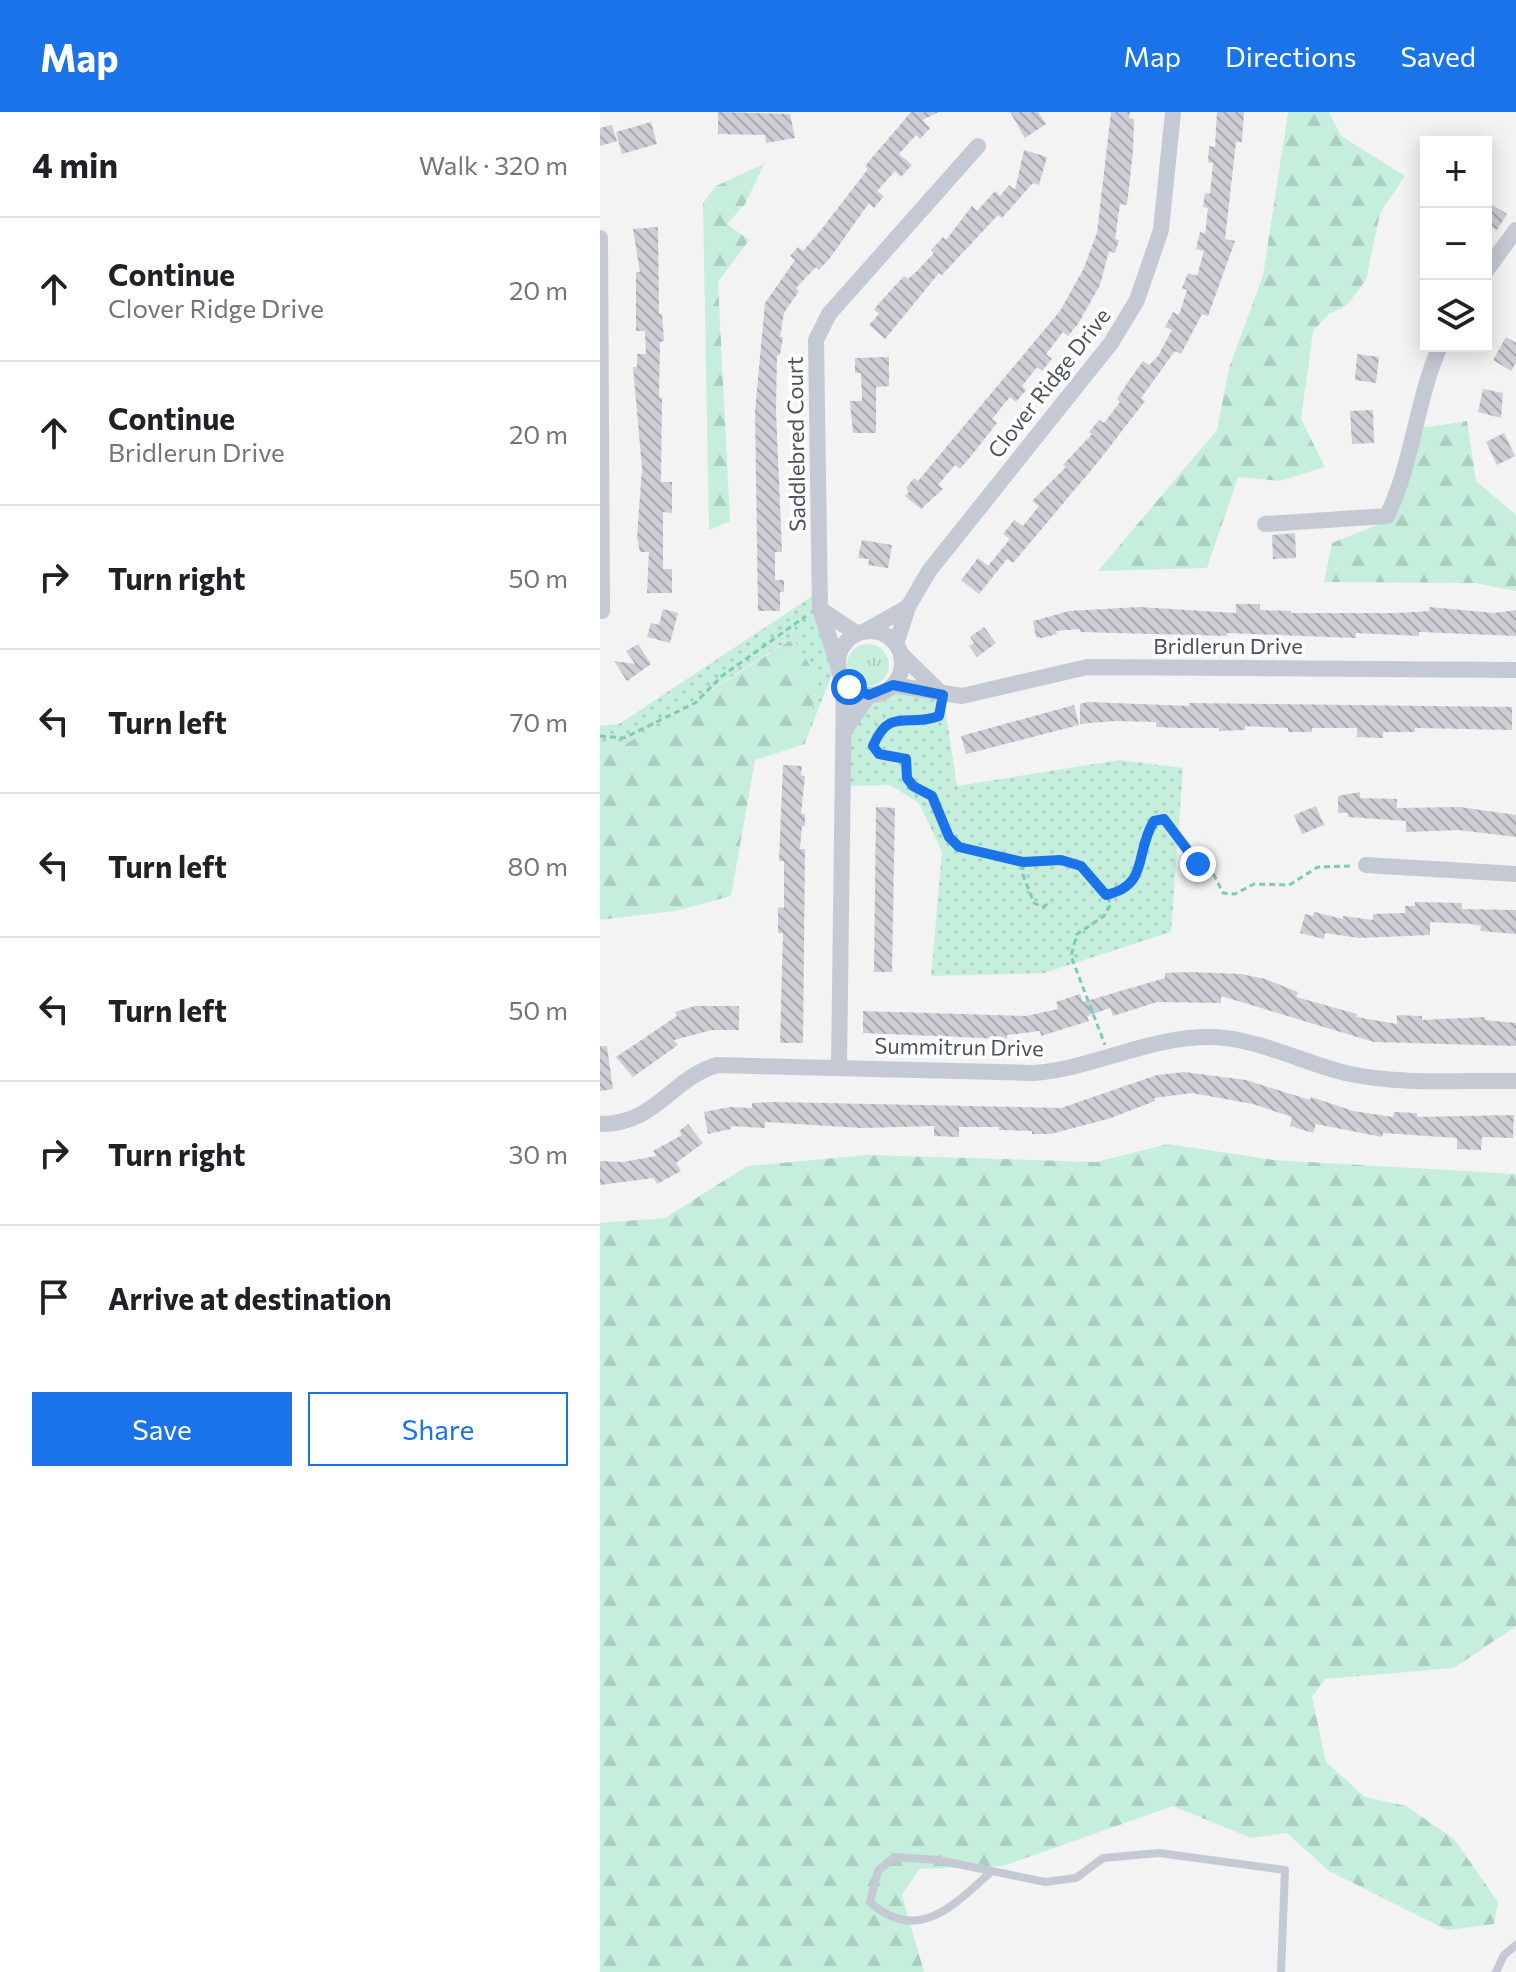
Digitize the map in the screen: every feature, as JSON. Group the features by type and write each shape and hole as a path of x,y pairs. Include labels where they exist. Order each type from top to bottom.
{"street":[{"name":"Clover Ridge Drive","path":"893,685 899,676 898,649 908,607 929,571 1111,343 1137,300 1161,230 1173,112"},
{"name":"Saddlebred Court","path":"837,662 820,609 816,340 820,327 978,146"},
{"path":"1492,263 1516,230"},
{"path":"600,238 602,611"},
{"path":"1265,524 1387,516 1400,488 1430,369 1437,352"},
{"path":"839,1067 844,683 837,662 845,641 908,607"},
{"path":"820,609 861,632 888,636 943,695"},
{"name":"Bridlerun Drive","path":"893,685 962,696 1087,667 1516,670"},
{"path":"844,683 858,693 869,695"},
{"path":"844,731 869,695 893,685"},
{"path":"1366,865 1516,874"},
{"name":"Summitrun Drive","path":"600,1124 627,1122 642,1117 694,1076 717,1065 1034,1073 1059,1071 1164,1041 1217,1037 1367,1076 1516,1081"}],"lane":[{"path":"992,1871 936,1916 912,1923 884,1915 870,1902 878,1871 894,1857 938,1860 992,1871 1045,1882 1076,1878 1103,1858 1159,1853 1285,1870 1281,1972"},
{"path":"1496,1972 1504,1955 1516,1945"}],"path":[{"path":"600,736 624,738 695,703 722,676 820,609"},
{"path":"943,695 939,716 926,721 898,718 881,728 873,746 879,754 906,759 907,778 913,786 932,796 949,837 959,847 1023,862 1061,860 1081,866 1106,895 1111,904 1104,916 1077,934 1071,956 1109,1056"},
{"path":"1106,895 1125,891 1135,878 1147,832 1154,821 1164,819 1198,864 1212,871 1223,893 1235,894 1254,884 1289,885 1318,867 1366,865"},
{"path":"1023,862 1023,875 1034,903 1043,907 1051,902"}],"green space":[{"path":"1288,112 1329,112 1341,136 1405,176 1380,213 1366,280 1347,305 1329,314 1313,331 1301,419 1325,467 1279,481 1238,477 1207,568 1098,571 1217,430 1229,368 1263,276"},
{"path":"764,164 745,204 727,224 749,240 718,282 730,521 709,530 703,203 716,186"},
{"path":"1467,421 1476,481 1516,515 1516,591 1475,583 1324,582 1332,543 1394,518 1421,428"},
{"path":"820,591 837,662 805,743 819,680 793,638 624,745 600,748 600,726 619,724"},
{"path":"794,638 819,680 805,744 755,760 731,896 675,911 600,920 600,748 624,745"},
{"path":"868,644 883,650 889,665 883,680 868,686 853,680 847,665 853,650"},
{"path":"893,685 943,695 957,786 1119,760 1183,768 1171,932 1044,973 931,976 942,852 919,803 890,785 844,786 844,731 869,695"},
{"path":"1168,1144 1273,1160 1516,1174 1516,1626 1454,1668 1325,1679 1312,1697 1326,1762 1365,1797 1406,1806 1454,1839 1498,1902 1494,1924 1447,1930 1329,1871 1287,1833 1251,1838 1173,1806 1003,1866 919,1869 902,1895 924,1972 600,1972 600,1223 665,1218 747,1166 867,1155 1096,1162"}],"building":[{"path":"718,112 790,114 795,138 766,143 765,135 718,134"},
{"path":"911,112 939,112 922,120 930,128 920,139 916,135 899,154 912,165 901,177 895,171 877,191 884,196 874,208 869,203 830,258 819,270 816,267 796,288 799,291 784,313 780,355 777,355 776,411 782,552 775,552 775,580 784,580 784,592 780,592 780,611 758,611 755,411 765,303 795,260 790,256 798,247 803,251 817,235 868,169 865,166"},
{"path":"1010,112 1038,112 1046,124 1025,138"},
{"path":"1111,112 1130,112 1129,118 1134,119 1133,151 1127,205 1120,204 1115,239 1119,240 1115,253 1109,251 1100,285 1078,324 1068,336 1063,332 1046,354 1052,359 1042,371 1037,367 1022,386 1026,390 1016,402 1010,397 992,419 997,423 971,456 960,469 955,465 938,485 943,489 921,509 905,496 909,492 906,488 914,478 918,481 1060,311 1083,270 1097,233"},
{"path":"1217,112 1244,112 1242,142 1236,142 1225,239 1235,241 1208,316 1202,314 1181,354 1175,351 1141,398 1145,401 1098,462 1013,563 1007,559 979,594 961,580 978,558 988,566 1010,539 1003,534 1014,520 1023,526 1039,506 1032,501 1066,467 1063,465 1092,434 1089,432 1099,420 1104,423 1143,361 1149,365 1158,356 1172,330 1165,327 1173,312 1179,315 1187,290 1182,288 1188,273 1197,276 1204,251 1196,249 1200,232 1205,234 1208,208 1203,207 1205,193 1210,194 1213,163 1208,162 1209,146 1215,147"},
{"path":"651,122 657,144 622,154 616,132"},
{"path":"612,125 617,141 600,146 600,128"},
{"path":"1024,150 1047,157 1039,185 1033,183 1002,218 998,215 942,275 939,273 885,339 869,325 879,314 874,309 904,276 908,279 917,271 934,253 931,250 943,237 946,240 972,206 977,211 995,191 1000,196 1009,185 1015,190"},
{"path":"1492,205 1507,214 1497,230 1492,227"},
{"path":"658,227 659,314 662,314 664,341 660,342 661,482 672,482 672,513 663,512 663,569 672,569 672,593 647,593 649,552 640,552 637,537 642,468 633,367 637,367 637,354 646,354 645,331 636,331 636,272 640,272 633,229"},
{"path":"1506,337 1516,343 1516,363 1511,371 1493,360"},
{"path":"1357,354 1379,357 1376,383 1355,380"},
{"path":"889,357 889,386 876,387 876,433 853,433 850,401 862,401 861,373 855,373 855,358"},
{"path":"1483,389 1503,393 1501,418 1478,412"},
{"path":"1373,410 1374,443 1352,444 1350,411"},
{"path":"1504,433 1515,456 1497,465 1486,442"},
{"path":"1295,533 1296,558 1273,559 1272,535"},
{"path":"862,540 892,545 888,568 868,565 869,559 858,558"},
{"path":"1236,604 1260,604 1260,610 1291,613 1398,613 1429,611 1429,607 1494,613 1516,610 1516,636 1419,632 1419,636 1356,633 1356,638 1227,633 1227,636 1080,632 1080,629 1056,631 1057,634 1042,638 1036,637 1033,621 1069,611 1139,607 1236,613"},
{"path":"663,609 678,613 670,643 647,637 651,623 659,625"},
{"path":"984,627 996,643 977,657 969,646 974,643 970,637"},
{"path":"638,644 651,664 627,681 614,661 635,664 626,651"},
{"path":"1189,703 1512,707 1512,730 1415,728 1415,732 1383,732 1383,738 1357,737 1357,728 1312,728 1312,732 1288,732 1288,728 1245,726 1245,730 1219,731 1219,728 1156,727 1156,722 1080,724 1080,704 1189,706"},
{"path":"1074,705 1079,725 966,754 961,736"},
{"path":"783,765 802,766 801,775 805,776 801,814 805,814 805,826 802,826 800,849 805,849 803,1043 780,1043 783,933 778,933 778,907 784,908 784,861 779,861"},
{"path":"1360,792 1360,798 1397,799 1397,808 1460,807 1516,815 1516,837 1459,830 1406,832 1406,821 1348,817 1348,813 1338,813 1338,796"},
{"path":"1316,806 1324,825 1302,834 1294,815"},
{"path":"876,807 895,808 892,972 874,972"},
{"path":"1415,902 1462,903 1462,909 1516,910 1516,934 1480,931 1481,926 1472,924 1430,922 1430,935 1359,938 1325,933 1324,939 1300,933 1305,914 1313,916 1314,912 1343,919 1343,916 1373,920 1373,914 1405,913 1405,906 1415,906"},
{"path":"1165,973 1241,974 1265,979 1298,992 1296,997 1357,1014 1356,1017 1397,1024 1397,1015 1422,1016 1422,1020 1485,1017 1485,1020 1516,1023 1516,1046 1374,1042 1221,996 1221,1003 1157,1002 1113,1016 1110,1008 1087,1016 1089,1021 1041,1036 1040,1031 1007,1035 1007,1039 863,1033 863,1011 1026,1016 1058,1009 1056,1002 1080,994 1083,1002 1165,978"},
{"path":"695,1006 739,1006 739,1030 712,1030 674,1040 678,1045 633,1077 616,1057 677,1016 675,1012"},
{"path":"600,1046 607,1046 613,1089 600,1091"},
{"path":"1184,1072 1246,1080 1353,1111 1393,1117 1394,1112 1417,1113 1417,1117 1514,1115 1513,1138 1482,1137 1481,1150 1457,1149 1457,1138 1383,1133 1382,1137 1316,1124 1313,1133 1290,1126 1292,1117 1253,1104 1192,1093 1154,1098 1155,1101 1111,1118 1051,1134 999,1130 999,1127 959,1127 959,1137 934,1136 934,1126 862,1128 765,1122 765,1128 731,1126 731,1129 708,1134 704,1112 729,1107 752,1108 752,1103 774,1102 1061,1108 1157,1075"},
{"path":"688,1124 703,1143 676,1163 681,1171 657,1184 654,1178 600,1185 600,1161 623,1162 656,1156 653,1151 682,1135 679,1131"}],"route":[{"path":"849,687 869,695 893,685 943,695 939,716 926,721 898,718 881,728 873,746 879,754 895,754 906,759 907,778 913,786 932,796 940,809 949,837 959,847 1023,862 1061,860 1081,866 1106,895 1125,891 1135,878 1147,832 1154,821 1164,819 1173,826 1198,864"}]}
